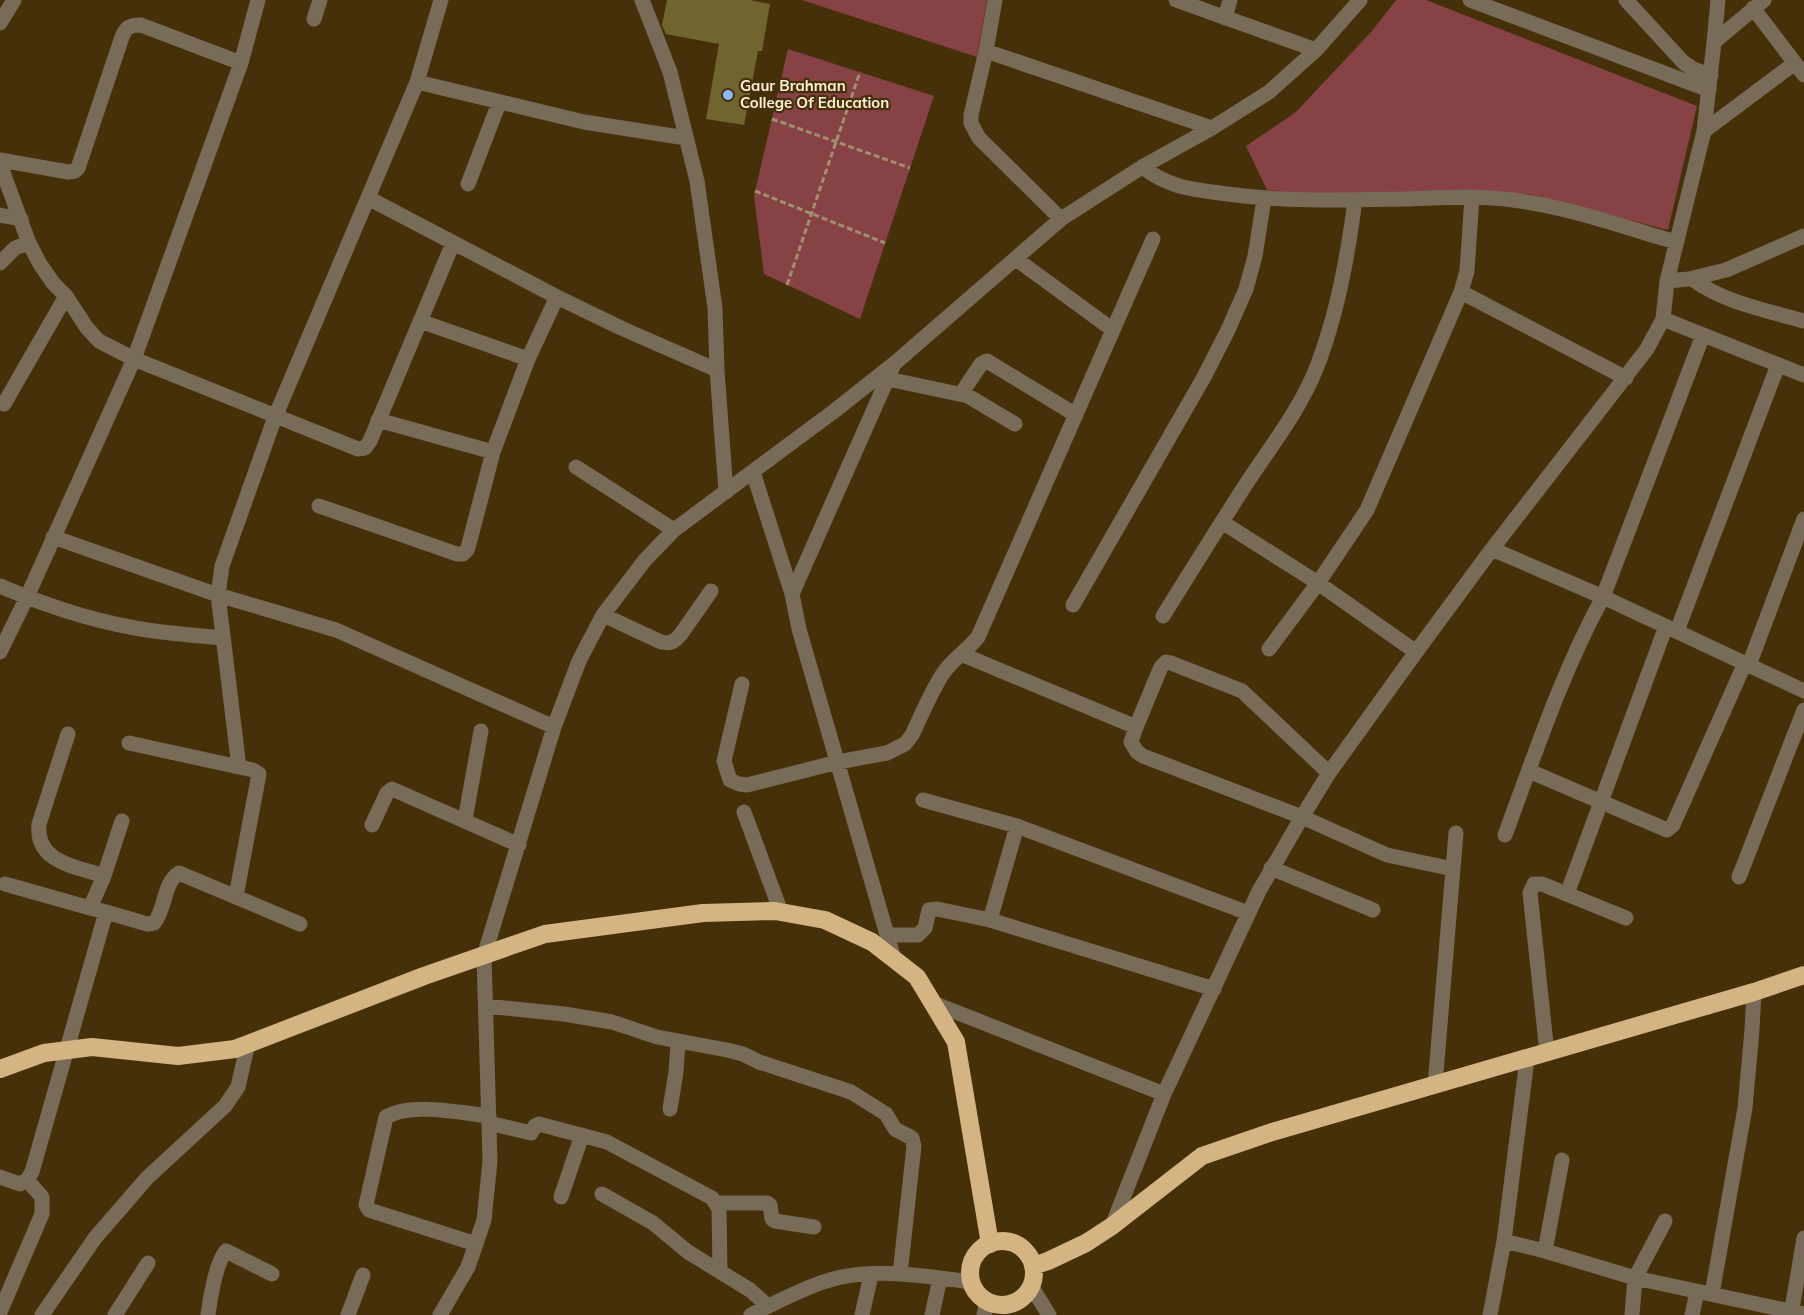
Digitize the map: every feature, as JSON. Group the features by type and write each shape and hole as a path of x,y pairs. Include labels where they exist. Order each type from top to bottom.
{"highway":[{"path":"0,1069 44,1053 92,1047 177,1056 235,1049 424,976 545,934 703,912 781,912 825,920 872,942 917,977 956,1042 990,1244"},
{"path":"1033,1266 1086,1244 1202,1156 1272,1132 1527,1059 1804,975"},
{"path":"999,1241 1011,1242 1019,1246 1027,1253 1033,1266 1034,1278 1031,1287 1020,1300 985,1308 971,1281 970,1271 973,1260 982,1248 990,1244 999,1241"}],"street":[{"path":"0,22 14,0"},
{"path":"0,652 134,359 241,63 258,0"},
{"path":"314,19 320,0"},
{"path":"239,767 218,581 275,417 417,82 441,0"},
{"path":"642,0 670,72 697,181 715,308 726,492"},
{"path":"995,0 971,115 974,131 1061,219"},
{"path":"1178,0 1316,50"},
{"path":"1225,18 1230,0"},
{"path":"440,1315 468,1267 484,1220 490,1161 484,956 554,727 579,661 603,615 645,560 674,530 895,363 1061,219 1142,167 1212,128 1269,92 1316,50 1360,0"},
{"path":"1470,0 1710,82"},
{"path":"1626,0 1683,62 1710,82"},
{"path":"1112,1226 1164,1094 1248,913 1271,868 1329,772 1492,549 1626,378 1647,349 1663,320 1667,281 1704,131 1718,0"},
{"path":"1704,131 1800,69 1759,4 1714,42"},
{"path":"241,63 141,25 133,25 126,28 122,37 78,168 68,172 0,162 29,243 40,264 99,341 134,359 275,417 358,449 365,448 453,243"},
{"path":"986,51 1212,128"},
{"path":"417,82 584,122 686,138"},
{"path":"468,184 499,103"},
{"path":"1142,167 1158,178 1182,188 1264,199 1355,200 1472,197 1513,200 1555,208 1676,242"},
{"path":"1269,649 1318,583 1367,510 1461,292 1467,271 1472,197"},
{"path":"368,198 557,297 717,370"},
{"path":"1073,605 1204,377 1228,330 1246,289 1264,199"},
{"path":"1164,616 1300,403 1316,368 1330,325 1349,244 1355,200"},
{"path":"0,216 21,219"},
{"path":"1667,281 1692,279 1726,270 1804,236"},
{"path":"742,684 724,761 730,780 740,784 747,785 838,762 887,753 905,744 912,735 941,675 953,660 978,637 1153,239"},
{"path":"0,262 15,248 29,243"},
{"path":"1016,259 1113,330"},
{"path":"1692,279 1709,291 1727,299 1804,321"},
{"path":"1461,292 1626,378"},
{"path":"4,404 66,296"},
{"path":"319,506 457,554 463,554 469,544 493,452 528,359 557,297"},
{"path":"1663,320 1804,375"},
{"path":"420,321 528,359"},
{"path":"1505,835 1567,669 1582,634 1603,597 1703,335"},
{"path":"961,394 981,364 987,360 1076,415"},
{"path":"792,594 895,363"},
{"path":"1567,894 1601,802 1778,364"},
{"path":"888,379 961,394 977,400 1015,424"},
{"path":"378,420 493,452"},
{"path":"576,467 674,530"},
{"path":"753,472 792,594 799,629 894,959"},
{"path":"1529,771 1663,830 1670,828 1747,664 1804,519"},
{"path":"1222,522 1318,583 1416,652"},
{"path":"53,537 218,595 336,630 554,727"},
{"path":"1492,549 1603,597 1804,691"},
{"path":"0,586 27,597 110,623 153,631 223,638"},
{"path":"603,615 669,644 681,634 711,591"},
{"path":"961,654 1136,727"},
{"path":"1329,772 1242,691 1166,662 1161,667 1131,742 1137,752 1143,756 1302,817 1387,855 1453,869"},
{"path":"1739,877 1804,711"},
{"path":"465,820 481,731"},
{"path":"68,734 39,824 38,836 41,846 54,858 104,876"},
{"path":"129,744 256,771 259,777 236,896"},
{"path":"372,825 387,793 392,789 519,845"},
{"path":"923,800 1017,826 1248,913"},
{"path":"744,812 781,912"},
{"path":"90,908 104,876 122,821"},
{"path":"990,920 1017,826"},
{"path":"1436,1085 1456,833"},
{"path":"1271,868 1373,910"},
{"path":"5,884 147,924 154,923 160,914 172,878 179,873 300,924"},
{"path":"1546,1053 1530,893 1532,888 1537,884 1626,918"},
{"path":"888,935 918,935 925,928 927,914 933,908 990,920 1214,989"},
{"path":"0,1178 20,1184 27,1180 32,1172 106,912"},
{"path":"1692,1315 1704,1293 1745,1108 1754,992"},
{"path":"933,1004 1164,1094"},
{"path":"486,1006 564,1014 612,1022 657,1037 727,1050 839,1087 886,1114 896,1129 912,1138 914,1146 900,1275"},
{"path":"670,1109 674,1091 678,1042"},
{"path":"42,1315 95,1238 139,1187 225,1106 238,1087 249,1043"},
{"path":"1490,1315 1504,1241 1527,1059"},
{"path":"476,1244 369,1210 366,1205 386,1117 410,1111 433,1109 489,1120 531,1134 536,1124 539,1124 607,1142 702,1193 716,1203 719,1209 720,1271"},
{"path":"561,1197 582,1135"},
{"path":"1545,1251 1562,1160"},
{"path":"0,1312 42,1214 42,1197 27,1180"},
{"path":"602,1194 653,1223 688,1252 750,1290 768,1306"},
{"path":"716,1203 767,1203 770,1205 772,1219 775,1221 814,1227"},
{"path":"1632,1315 1635,1278 1665,1221"},
{"path":"1504,1241 1635,1278 1795,1313 1804,1238"},
{"path":"208,1315 213,1286 226,1251 272,1274"},
{"path":"115,1315 148,1263"},
{"path":"348,1315 363,1275"},
{"path":"862,1315 871,1275"},
{"path":"751,1315 824,1282 871,1275 971,1281"},
{"path":"932,1315 940,1278"},
{"path":"1031,1287 1049,1315"}],"path":[{"path":"787,285 860,72"},
{"path":"772,119 910,168"},
{"path":"755,191 885,243"}],"shaded area":[{"path":"802,0 987,0 977,57"},
{"path":"1396,0 1426,0 1697,106 1668,230 1528,194 1463,192 1300,194 1267,190 1246,146 1296,112 1372,31"},
{"path":"788,49 934,96 860,319 764,274 754,196"}],"building":[{"path":"667,0 750,0 770,4 762,51 758,51 744,125 706,119 719,44 666,34 662,25"}],"place":[{"name":"Gaur Brahman College Of Education","path":"728,95"}]}
